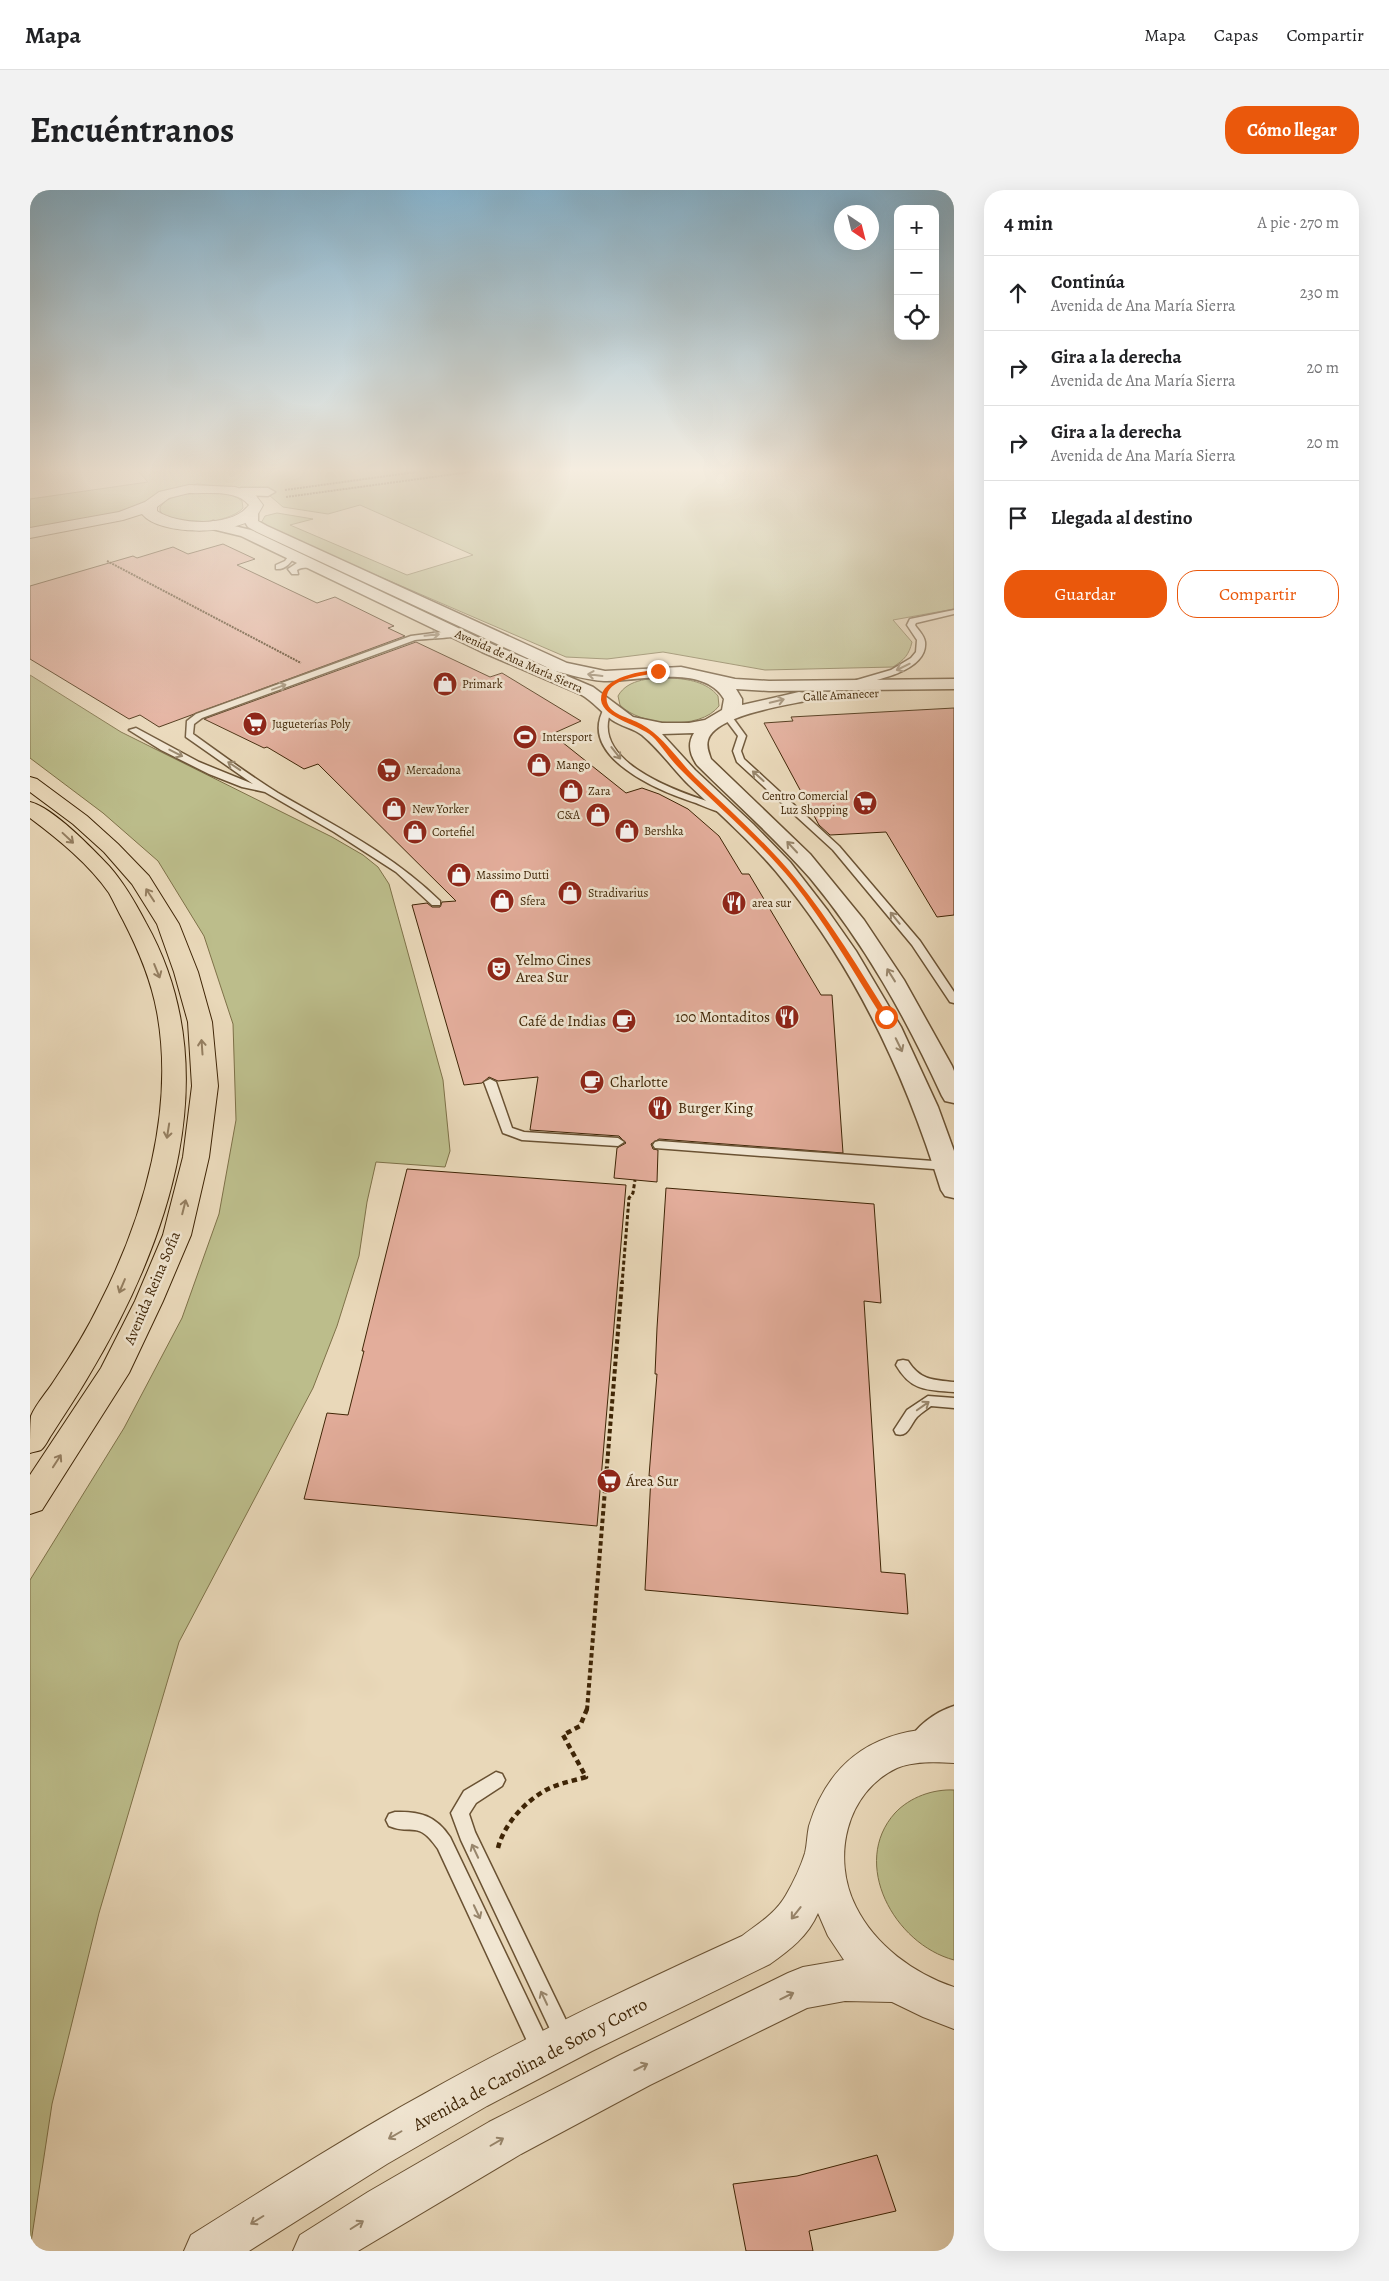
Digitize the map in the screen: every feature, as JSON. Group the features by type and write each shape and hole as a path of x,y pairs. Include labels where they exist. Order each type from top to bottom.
{"main road":[{"name":"Avenida Reina Sofía","path":"30,783 80,820 111,848 141,881 168,924 186,972 200,1022 205,1086 196,1157 179,1226 152,1293 114,1373 30,1502"},
{"name":"Avenida Reina Sofía","path":"30,808 58,828 89,857 116,888 140,931 160,978 171,1026 175,1090 164,1158 144,1237 116,1302 81,1367 30,1441"}],"street":[{"name":"Avenida de Ana María Sierra","path":"320,568 522,663 577,686 606,705 616,715 639,725 655,735 680,765 730,811 793,879 828,924 886,1017 905,1056 928,1112 954,1190"},
{"name":"Avenida de Ana María Sierra","path":"347,568 561,667 605,676 674,672 704,677 728,689 734,697 734,706 724,717 679,729 639,725"},
{"name":"Avenida de Ana María Sierra","path":"606,705 605,693 612,684 625,677 643,673"},
{"name":"Calle Amanecer","path":"704,677 735,684 769,686 954,684"},
{"name":"Calle Amanecer","path":"724,717 780,700 808,696 890,693 954,694"},
{"path":"724,717 700,735 697,747 703,761 790,844 853,919 915,1015 954,1096"},
{"path":"954,1721 939,1746 892,1753 864,1769 842,1792 828,1821 824,1854 829,1888 843,1922 865,1954 895,1981 933,2002 954,2008"},
{"name":"Avenida de Carolina de Soto y Corro","path":"207,2251 368,2150 471,2091 554,2048 756,1950 775,1936 800,1909 824,1854"},
{"path":"316,2251 384,2208 505,2138 635,2070 803,1988 846,1980 895,1981"}],"lane":[{"path":"293,568 294,572"},
{"path":"847,684 902,669 913,662 920,654 922,641 911,625 913,621 954,612"},
{"path":"436,902 395,867 342,832 274,793 189,735 190,723 199,716 414,638 442,634 461,635"},
{"path":"606,705 603,723 604,733 615,754 630,769 658,786 730,811"},
{"path":"724,717 742,736 737,751 740,760 836,848 916,943 954,1000"},
{"path":"133,730 150,741 232,780 274,793"},
{"path":"490,1082 507,1130 522,1136 618,1142"},
{"path":"659,1145 947,1166"},
{"path":"903,1365 910,1378 926,1384 954,1387"},
{"path":"901,1430 912,1414 928,1401 954,1403"},
{"path":"496,1780 470,1797 460,1813 554,2048"},
{"path":"395,1820 420,1819 435,1828 554,2048"}],"path":[{"path":"121,568 310,668 323,671"},
{"path":"498,1855 497,1846 507,1828 525,1805 545,1790 586,1777 564,1735 580,1726 587,1714 629,1198 634,1193 635,1180"}],"green space":[{"path":"360,568 391,568 407,575 430,568 954,568 954,609 893,620 912,642 906,657 893,667 765,670 663,652 607,659 566,657"},
{"path":"30,675 121,732 332,837 363,855 378,867 389,884 443,1080 450,1151 445,1167 376,1162 367,1202 359,1256 337,1326 313,1388 179,1642 99,1913 52,2104 30,2249 30,1580 124,1428 182,1318 219,1214 236,1120 233,1024 204,936 158,861 103,813 30,758"},
{"path":"657,678 690,680 703,684 718,696 719,706 710,714 698,719 670,723 641,718 620,705 618,696 622,690 634,682"},
{"path":"954,1790 954,1960 932,1951 913,1937 897,1920 885,1899 878,1877 877,1855 882,1833 901,1807 922,1795"}],"building":[{"path":"91,568 244,568 317,603 335,597 394,626 388,628 405,636 159,727 140,715 129,719 30,659 30,586"},
{"path":"416,642 490,677 502,673 581,721 552,734 626,793 642,788 659,794 688,809 719,836 742,874 749,874 821,995 832,995 843,1153 659,1139 651,1144 653,1149 658,1150 657,1182 614,1178 617,1148 626,1143 619,1136 530,1130 538,1077 498,1081 489,1077 482,1083 464,1085 412,905 427,903 432,907 440,907 442,902 456,901 318,764 304,769 267,747 264,748 204,719"},
{"path":"954,708 954,915 937,917 886,832 830,835 819,825 764,723 793,721 791,717"},
{"path":"407,1169 626,1185 597,1526 304,1499 327,1413 348,1415"},
{"path":"666,1188 874,1204 881,1303 864,1301 881,1572 905,1574 908,1614 645,1590 651,1476 649,1476 657,1374 655,1374 657,1328"},
{"path":"877,2155 896,2211 809,2231 813,2251 746,2251 733,2184 797,2176"}],"place":[{"name":"Primark","path":"445,684"},
{"name":"Jugueterías Poly","path":"255,724"},
{"name":"Intersport","path":"525,737"},
{"name":"Mango","path":"539,765"},
{"name":"Mercadona","path":"389,770"},
{"name":"Zara","path":"571,791"},
{"name":"Centro Comercial Luz Shopping","path":"865,803"},
{"name":"New Yorker","path":"394,809"},
{"name":"C&A","path":"598,815"},
{"name":"Bershka","path":"627,831"},
{"name":"Cortefiel","path":"415,832"},
{"name":"Massimo Dutti","path":"459,875"},
{"name":"Stradivarius","path":"570,893"},
{"name":"Sfera","path":"502,901"},
{"name":"area sur","path":"734,903"},
{"name":"Yelmo Cines Area Sur","path":"499,969"},
{"name":"100 Montaditos","path":"787,1017"},
{"name":"Café de Indias","path":"624,1021"},
{"name":"Charlotte","path":"592,1082"},
{"name":"Burger King","path":"660,1108"},
{"name":"Área Sur","path":"609,1481"}],"route":[{"path":"658,671 625,677 612,684 605,693 604,702 608,709 655,735 694,780 730,811 767,849 828,924 886,1017"}]}
